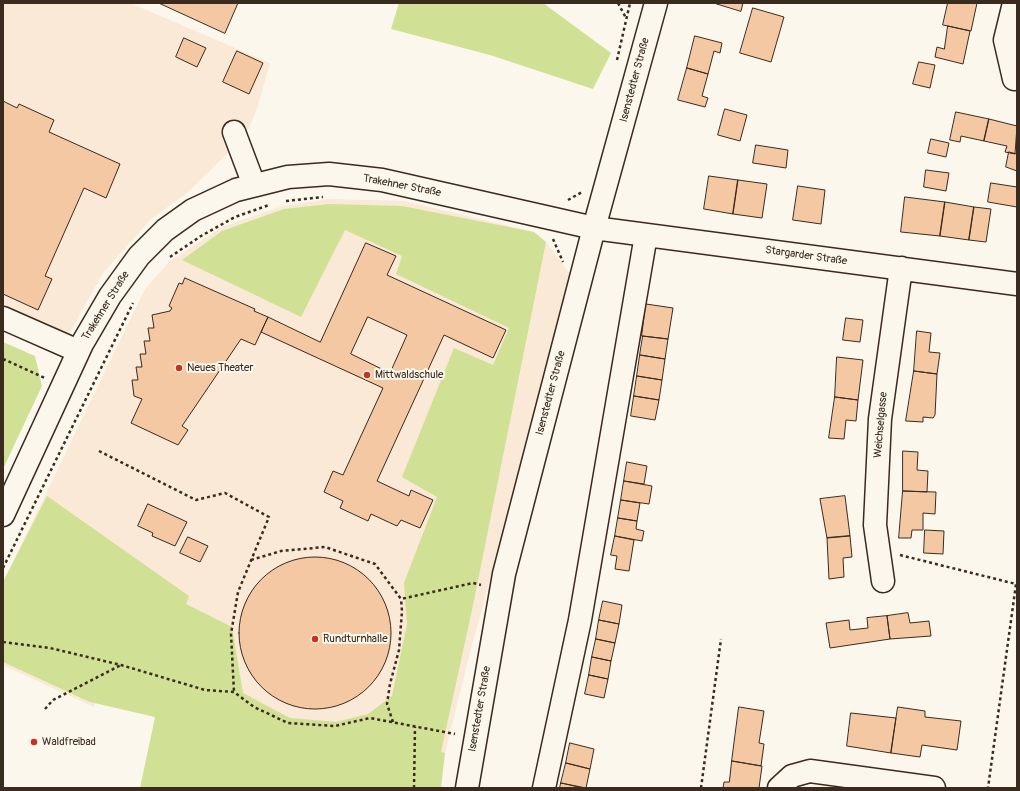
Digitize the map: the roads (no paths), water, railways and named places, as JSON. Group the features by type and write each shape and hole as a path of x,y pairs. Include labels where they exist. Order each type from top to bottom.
{"street":[{"name":"Isenstedter Straße","path":"467,788 504,574 594,228 656,3"},
{"path":"1014,3 1005,40 1014,78"},
{"path":"234,132 254,185"},
{"name":"Trakehner Straße","path":"3,515 78,351 110,296 139,256 164,230 193,210 236,190 254,185 288,177 329,174 382,180 594,228"},
{"name":"Stargarder Straße","path":"594,228 1017,284"},
{"path":"544,788 580,620 646,235"},
{"name":"Weichselgasse","path":"883,581 875,525 880,419 901,268"},
{"path":"3,318 78,351"},
{"path":"779,788 792,776 810,771 934,788"}],"place":[{"name":"Neues Theater","path":"179,368"},
{"name":"Mittwaldschule","path":"367,375"},
{"name":"Rundturnhalle","path":"315,639"},
{"name":"Waldfreibad","path":"34,742"}]}
